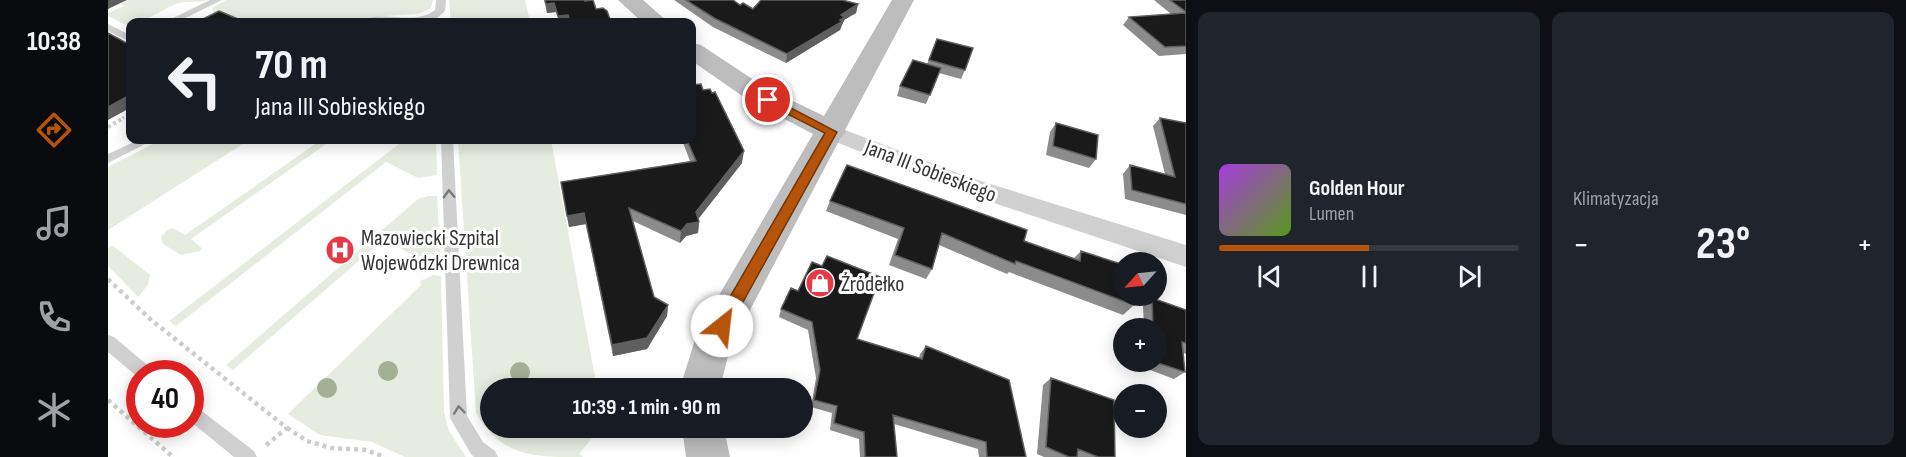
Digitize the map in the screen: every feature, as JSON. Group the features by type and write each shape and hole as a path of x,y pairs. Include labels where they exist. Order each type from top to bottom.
{"street":[{"path":"629,0 651,18"},
{"path":"703,378 711,345 832,132 903,0"},
{"name":"Jana III Sobieskiego","path":"696,53 757,94 832,132 960,183 1186,256"},
{"path":"705,438 708,457"}],"lane":[{"path":"179,18 217,0"},
{"path":"433,18 440,10 441,0"},
{"path":"108,27 126,37"},
{"path":"123,151 127,144"},
{"path":"108,159 138,144"},
{"path":"447,144 459,418 477,448 489,457"},
{"path":"108,342 129,360"},
{"path":"204,419 255,453"}],"path":[{"path":"108,127 126,116"},
{"path":"108,279 138,310 253,398 287,428 307,441 331,448 366,450 385,457"},
{"path":"108,400 173,457"},
{"path":"255,453 287,428"}],"shaded area":[{"path":"129,0 207,0 177,4 147,18 126,18 126,25 108,16 108,13 124,6 120,4"},
{"path":"226,0 433,0 431,8 418,14 371,18 208,18 214,15 212,8"},
{"path":"449,0 525,0 529,18 451,18"},
{"path":"153,144 243,144 108,230 108,167"},
{"path":"315,144 326,144 191,239 202,248 200,251 181,255 163,244 161,237 167,230 173,228 185,235"},
{"path":"399,144 436,144 437,175 418,178 386,162 176,326 169,321"},
{"path":"458,144 552,144 595,378 480,378 480,419 476,413"},
{"path":"437,196 440,255 430,254 420,259 384,239 233,370 226,365 418,199"},
{"path":"112,245 150,275 148,285 138,297 108,266 108,248"},
{"path":"433,275 441,276 444,412 449,431 466,457 405,457 372,442 320,435 288,414 421,285 420,281"},
{"path":"497,438 592,438 579,454 583,457 534,455 508,446"}],"building":[{"path":"545,0 593,0 596,9 603,8 610,18 558,16 554,3 546,4"},
{"path":"686,0 733,0 753,9 761,0 842,0 858,4 841,15 845,17 840,20 843,21 787,54 714,18"},
{"path":"1170,0 1186,0 1186,12"},
{"path":"219,11 236,18 205,18"},
{"path":"1186,13 1186,46 1165,47 1129,17"},
{"path":"108,33 126,43 126,97 108,107"},
{"path":"937,39 973,48 965,70 929,60"},
{"path":"913,60 941,68 930,95 900,86"},
{"path":"701,84 703,90 710,89 712,93 715,92 744,151 696,212 699,222 687,224 681,231 629,208 654,297 668,305 647,338 612,345 584,213 567,216 561,182 696,161 689,144 696,144 696,85"},
{"path":"1160,118 1186,123 1186,204 1132,190 1130,165 1175,177"},
{"path":"1056,123 1098,135 1096,159 1053,146"},
{"path":"847,165 1027,230 1024,241 1080,261 1081,251 1113,261 1113,297 1016,261 1015,264 942,233 932,269 895,255 904,228 830,201"},
{"path":"827,256 880,277 857,339 922,359 926,346 1009,380 1026,457 987,457 986,442 893,415 897,457 865,457 864,432 834,423 837,406 814,400 820,370 812,322 781,309 791,288 798,291 812,262 822,266"},
{"path":"1167,303 1186,310 1186,343 1182,342 1185,372 1167,366 1167,318 1153,318 1152,306 1167,306"},
{"path":"1051,378 1113,400 1115,457 1098,457 1078,449 1077,457 1069,457 1046,447"}],"place":[{"name":"Mazowiecki Szpital Wojewódzki Drewnica","path":"340,250"},
{"name":"Źródełko","path":"820,283"}],"route":[{"path":"722,326 832,132 768,100"}]}
